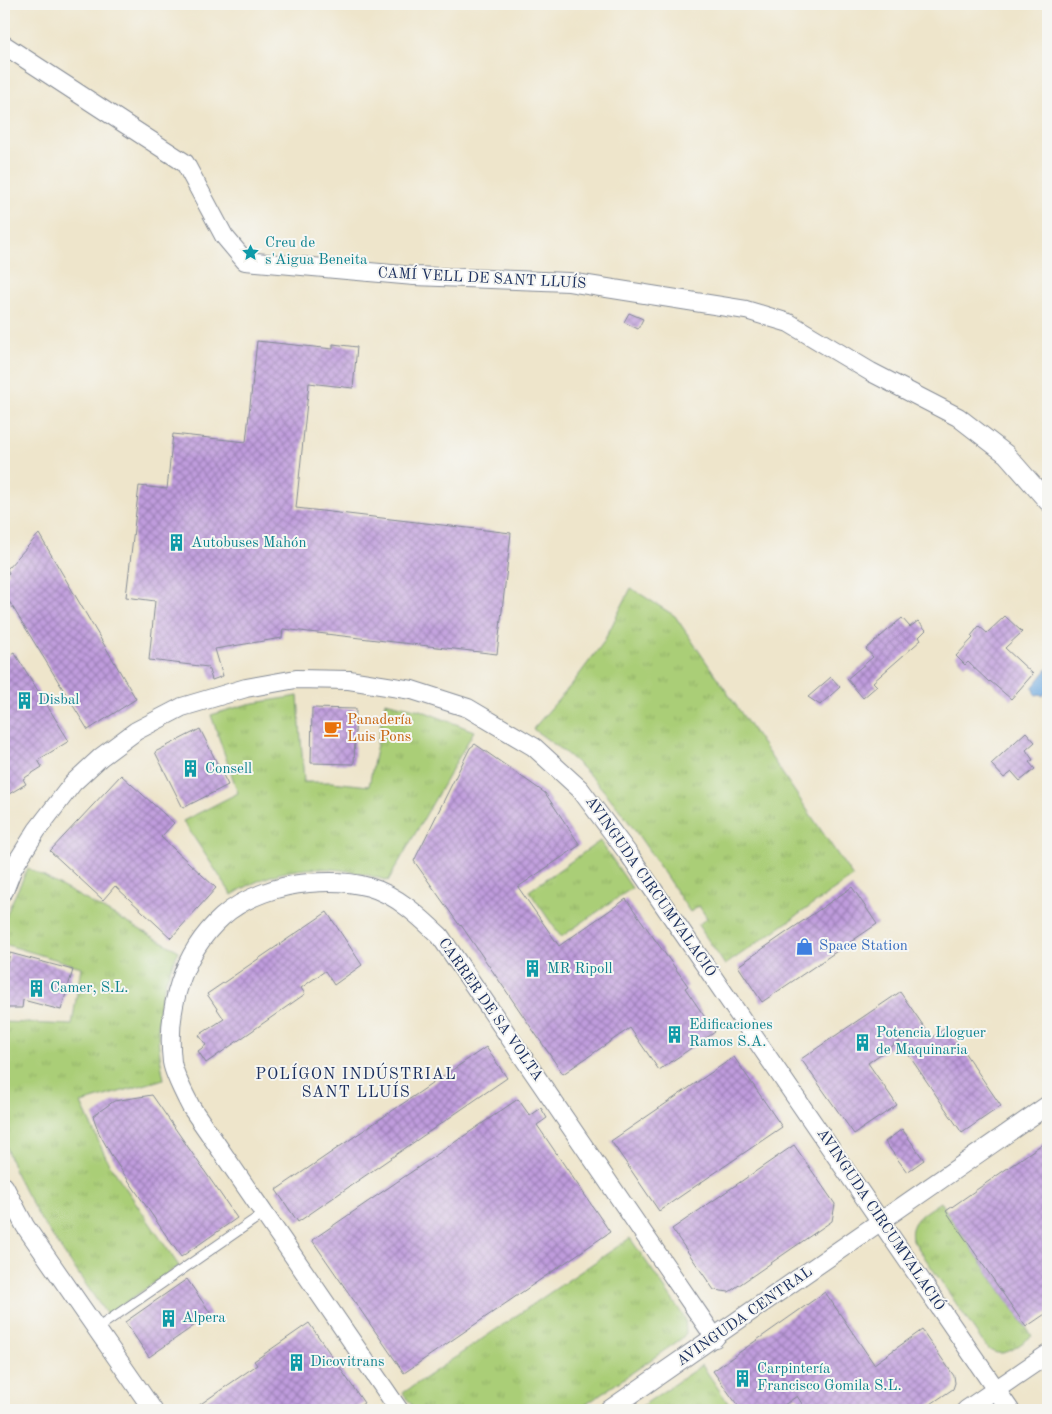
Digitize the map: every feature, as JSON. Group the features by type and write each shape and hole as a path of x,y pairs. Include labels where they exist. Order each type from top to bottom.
{"street":[{"name":"CAMÍ VELL DE SANT LLUÍS","path":"4,45 185,163 224,236 245,261 414,276 569,282 746,310 789,324 871,372 958,417 1006,454 1048,502"},
{"name":"AVINGUDA CIRCUMVALACIÓ","path":"4,891 13,868 37,830 73,783 101,757 136,731 182,707 246,688 296,679 350,680 412,690 468,708 534,747 580,789 630,856 1010,1410"},
{"name":"CARRER DE SA VOLTA","path":"399,1410 191,1108 172,1064 171,1020 178,986 198,944 222,916 252,898 290,884 331,880 369,887 406,905 440,936 715,1338"},
{"name":"AVINGUDA CENTRAL","path":"609,1410 1048,1106"},
{"path":"4,1186 25,1226 153,1410"},
{"path":"966,1410 1048,1354"}],"lane":[{"path":"96,1329 264,1213"}],"green space":[{"path":"631,588 675,616 853,877 725,965 698,925 707,918 699,906 690,912 623,814 593,778 561,749 533,729 572,684 603,643"},
{"path":"298,696 304,782 332,782 369,786 385,702 420,710 474,731 388,881 347,871 308,869 270,876 232,895 183,821 238,793 211,715 248,704"},
{"path":"600,841 632,888 561,937 529,891"},
{"path":"28,868 179,951 165,983 159,1014 159,1045 164,1079 81,1103 108,1162 179,1266 107,1315 41,1220 17,1177 4,1142 4,1022 72,1025 81,967 4,944 4,923"},
{"path":"940,1202 1032,1336 1009,1351 998,1353 986,1347 912,1239 911,1232 915,1222"},
{"path":"630,1238 685,1318 686,1333 681,1339 578,1410 415,1410 403,1393"},
{"path":"702,1365 733,1410 636,1410"}],"water":[{"path":"1048,668 1048,689 1043,696 1040,694 1036,695 1034,693 1035,690 1032,688"}],"building":[{"path":"629,313 643,319 638,329 624,322"},
{"path":"257,341 333,349 333,344 357,347 353,388 309,383 296,508 511,533 497,654 283,629 282,638 215,649 223,676 212,680 208,667 149,660 155,601 126,597 139,486 167,489 173,434 246,442"},
{"path":"39,534 136,699 88,730 4,593 4,576 9,573 7,569"},
{"path":"1005,616 1022,632 1005,648 1033,674 1011,699 968,662 965,665 956,656 973,638 971,636 979,626 987,633"},
{"path":"902,618 910,627 918,621 926,630 919,637 921,640 873,682 877,686 863,698 847,679 873,657 866,649"},
{"name":"Disbal","path":"14,652 69,741 38,760 42,767 23,779 26,784 4,797 4,658"},
{"path":"831,677 840,687 820,705 808,697"},
{"path":"312,708 356,709 354,764 311,763"},
{"name":"Consell","path":"200,729 228,785 183,808 155,752"},
{"path":"1026,732 1035,742 1026,750 1033,760 1029,762 1035,769 1020,781 1012,772 1004,778 991,764"},
{"path":"475,744 545,793 580,845 518,887 559,946 626,899 688,986 685,988 715,1032 659,1070 630,1028 563,1074 461,925 414,861 470,748"},
{"path":"121,775 174,823 161,837 216,888 171,938 115,886 103,900 50,851"},
{"name":"Space Station","path":"852,887 877,924 762,1002 738,966"},
{"path":"327,912 362,965 334,985 325,971 301,988 305,994 206,1063 198,1051 206,1045 199,1035 224,1019 207,994"},
{"name":"Camer, S.L.","path":"10,953 73,970 61,1010 23,1000 22,1008 4,1008 4,977"},
{"path":"900,992 932,1038 947,1027 1001,1106 962,1133 899,1041 868,1063 897,1105 854,1134 801,1059"},
{"path":"486,1047 507,1078 298,1222 276,1190"},
{"path":"734,1057 782,1127 659,1211 611,1141"},
{"path":"152,1095 237,1218 181,1257 113,1158 99,1133 93,1116 114,1101"},
{"path":"518,1099 530,1116 541,1108 547,1118 537,1125 610,1232 404,1373 312,1240"},
{"path":"902,1129 924,1160 907,1172 885,1142"},
{"path":"1048,1140 1048,1312 1026,1327 946,1211"},
{"path":"794,1145 835,1204 832,1221 729,1292 714,1290 672,1229"},
{"name":"Alpera","path":"187,1279 211,1314 149,1357 125,1322"},
{"path":"825,1292 874,1364 922,1330 954,1376 955,1383 953,1389 922,1410 806,1410 797,1396 777,1410 741,1410 713,1371"},
{"path":"309,1323 364,1403 354,1410 192,1410 257,1365 254,1361"}],"place":[{"name":"Creu de s'Aigua Beneita","path":"251,252"},
{"name":"Autobuses Mahón","path":"177,543"},
{"name":"Disbal","path":"24,700"},
{"name":"Panadería Luis Pons","path":"333,729"},
{"name":"Consell","path":"191,769"},
{"name":"Space Station","path":"805,946"},
{"name":"MR Ripoll","path":"533,969"},
{"name":"Camer, S.L.","path":"36,988"},
{"name":"Edificaciones Ramos S.A.","path":"675,1034"},
{"name":"Potencia Lloguer de Maquinaria","path":"862,1042"},
{"name":"Alpera","path":"168,1318"},
{"name":"Dicovitrans","path":"296,1362"},
{"name":"Carpintería Francisco Gomila S.L.","path":"743,1378"}],"district":[{"name":"POLÍGON INDÚSTRIAL SANT LLUÍS","path":"356,1084"}]}
